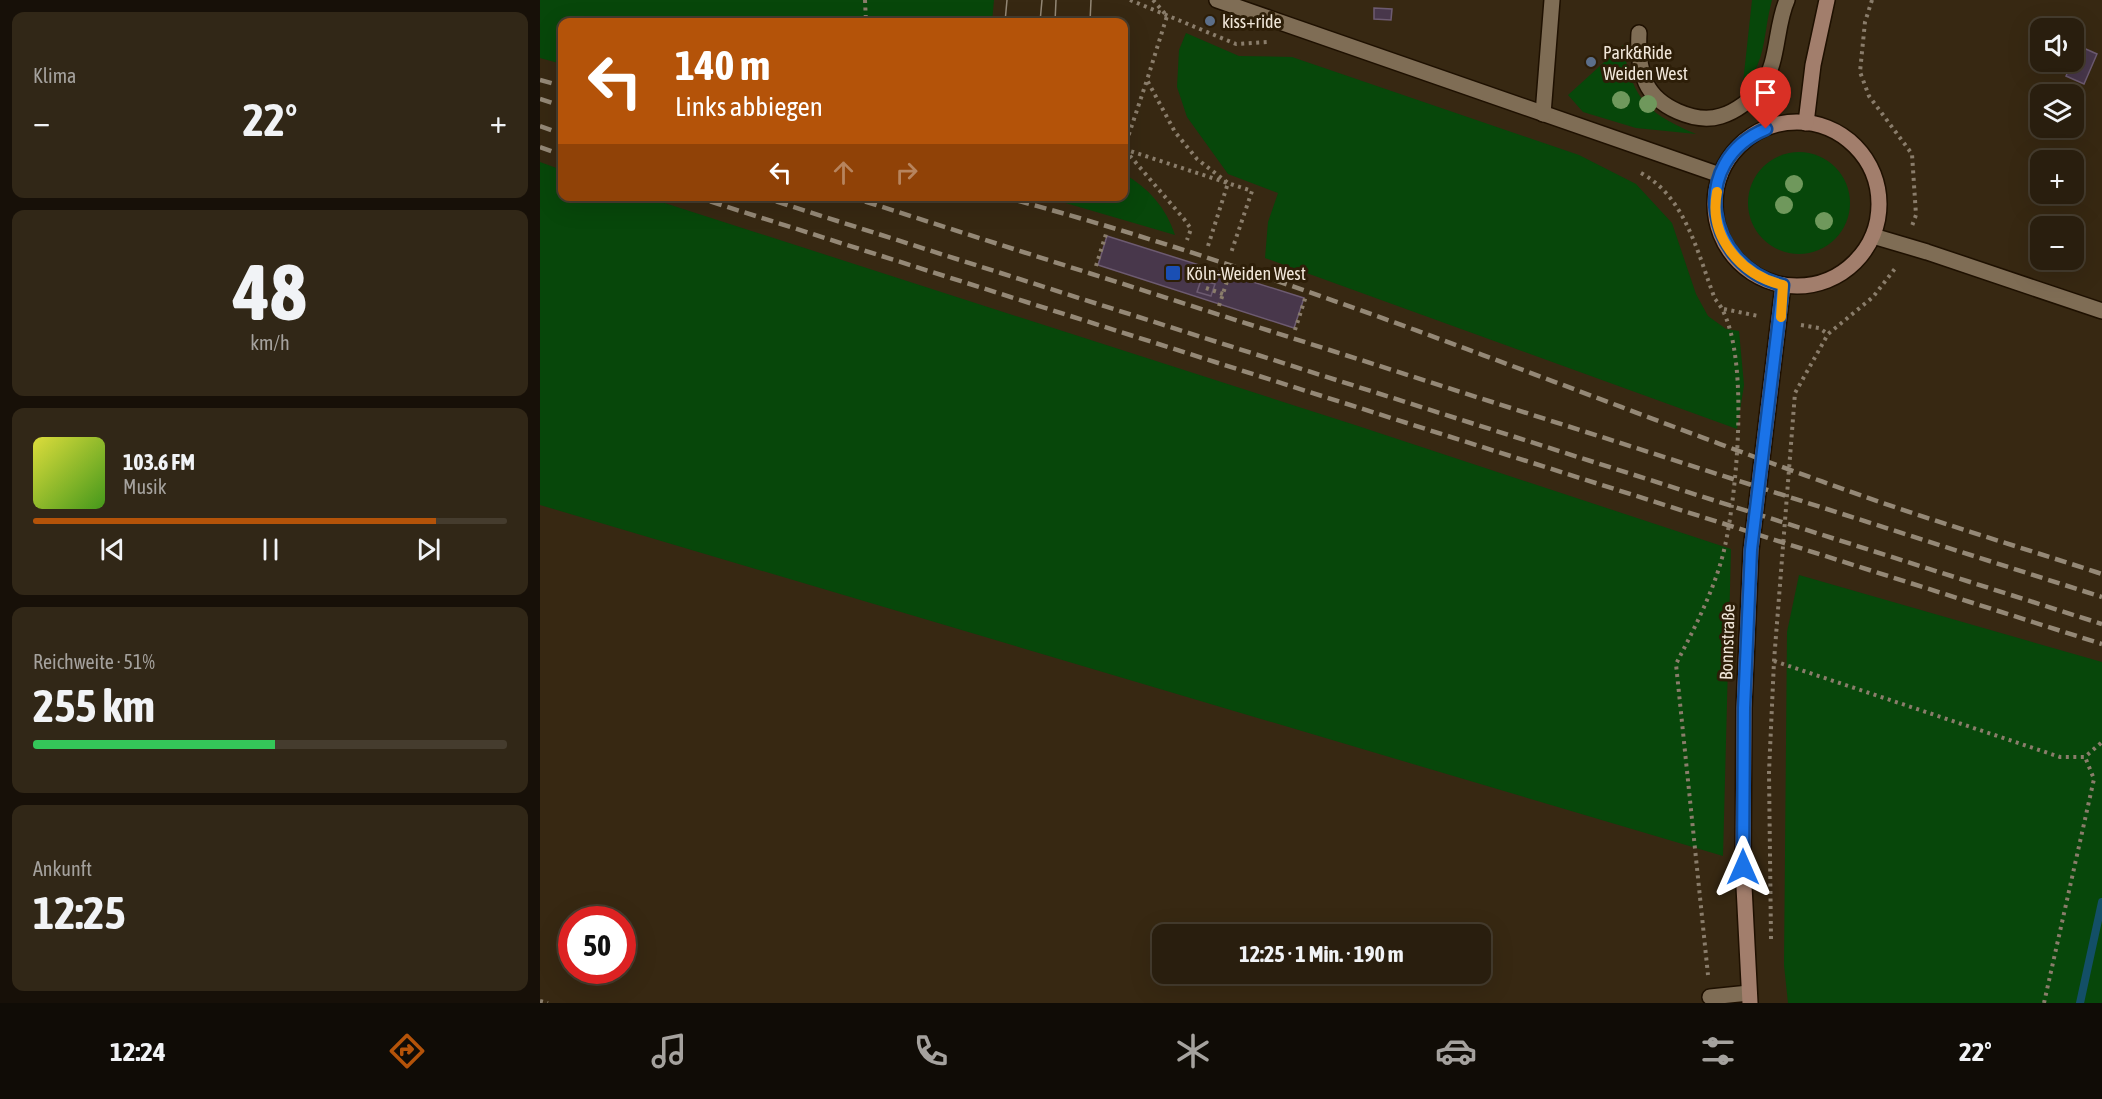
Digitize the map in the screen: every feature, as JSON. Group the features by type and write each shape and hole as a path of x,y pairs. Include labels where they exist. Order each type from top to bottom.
{"main road":[{"path":"1806,123 1813,65 1827,0"},
{"path":"1806,123 1824,126 1840,134 1857,148 1870,165 1877,184 1879,211 1873,236 1859,259 1837,276 1811,285 1783,285 1756,276 1744,267 1725,245 1716,217 1715,202 1720,175 1734,152 1754,134 1778,124 1806,123"},
{"name":"Bonnstraße","path":"1750,998 1743,856 1744,708 1751,550 1783,285"}],"lane":[{"path":"1217,0 1720,175"},
{"path":"1543,114 1552,0"},
{"path":"1640,33 1641,64 1646,84 1658,98 1673,109 1689,115 1721,116 1748,101 1761,87 1771,68 1781,13 1787,0"},
{"path":"1873,236 2102,311"},
{"path":"1710,997 1750,998"}],"path":[{"path":"865,0 866,18"},
{"path":"1130,0 1236,44 1270,42"},
{"path":"1153,0 1167,16"},
{"path":"1771,940 1769,772 1774,661 1795,393 1828,334 1874,297 1897,268 1916,215 1912,153 1869,96 1860,72 1865,22 1872,0"},
{"path":"1128,137 1167,16"},
{"path":"1147,80 1175,132 1197,159 1228,183"},
{"path":"1128,150 1252,190 1231,253"},
{"path":"1128,154 1191,228 1187,240"},
{"path":"1637,171 1668,192 1679,210 1715,299 1724,309 1737,355 1739,430 1725,546 1699,618 1676,664 1710,997"},
{"path":"1208,246 1228,183"},
{"path":"1096,266 1106,234"},
{"path":"1219,306 1230,272"},
{"path":"1206,288 1223,294"},
{"path":"1295,330 1306,296"},
{"path":"1774,661 2060,756 2085,757 2102,742"},
{"path":"2044,1003 2094,779 2085,757"},
{"path":"540,1001 548,1003"}],"green space":[{"path":"540,0 994,0 992,18 558,18 558,63 540,58"},
{"path":"1752,0 1772,0 1760,58 1742,92"},
{"path":"1186,33 1239,56 1292,57 1579,155 1636,184 1672,223 1696,294 1708,316 1726,329 1739,331 1744,385 1737,429 1265,258 1268,222 1278,193 1228,174 1187,117 1177,87 1179,50"},
{"path":"1623,45 1631,79 1644,102 1665,119 1696,134 1636,128 1583,112 1568,95"},
{"path":"1799,152 1818,156 1835,167 1846,184 1850,203 1846,222 1835,239 1818,250 1799,254 1780,250 1763,239 1752,222 1748,203 1752,184 1763,167 1780,156"},
{"path":"540,162 558,169 558,201 658,201 1355,425 1731,549 1723,856 540,505"},
{"path":"1128,177 1156,200 1167,216 1175,235 1059,201 1128,201"},
{"path":"1799,575 2102,662 2102,1003 1788,1003 1784,965 1787,632"}],"building":[{"path":"1374,8 1392,9 1391,20 1374,19"},
{"path":"2084,48 2097,54 2084,84 2066,76 2068,72 2084,72"},
{"path":"1107,236 1304,298 1294,328 1098,265"},
{"path":"1201,280 1215,284 1211,296 1197,292"}],"waterway":[{"path":"2080,1003 2102,902"}],"tram line":[{"path":"1005,18 1007,0"},
{"path":"1040,18 1042,0"},
{"path":"1055,18 1056,0"},
{"path":"1090,18 1091,0"}],"railway":[{"path":"540,80 558,85"},
{"path":"540,99 558,105"},
{"path":"540,126 558,133"},
{"path":"540,147 558,154"},
{"path":"709,201 2102,644"},
{"path":"775,201 2102,624"},
{"path":"864,201 2102,597"},
{"path":"1018,201 1106,226 1315,294 1863,496 2102,574"}],"slow traffic":[{"path":"1717,192 1716,217 1725,245 1744,267 1756,276 1783,285 1781,317"}],"place":[{"name":"kiss+ride","path":"1210,21"},
{"name":"Park&Ride Weiden West","path":"1591,62"},
{"name":"Köln-Weiden West","path":"1173,273"}],"route":[{"path":"1743,867 1744,708 1752,530 1783,285 1756,276 1734,256 1725,245 1719,231 1715,202 1720,175 1734,152 1754,134 1766,129"}]}
